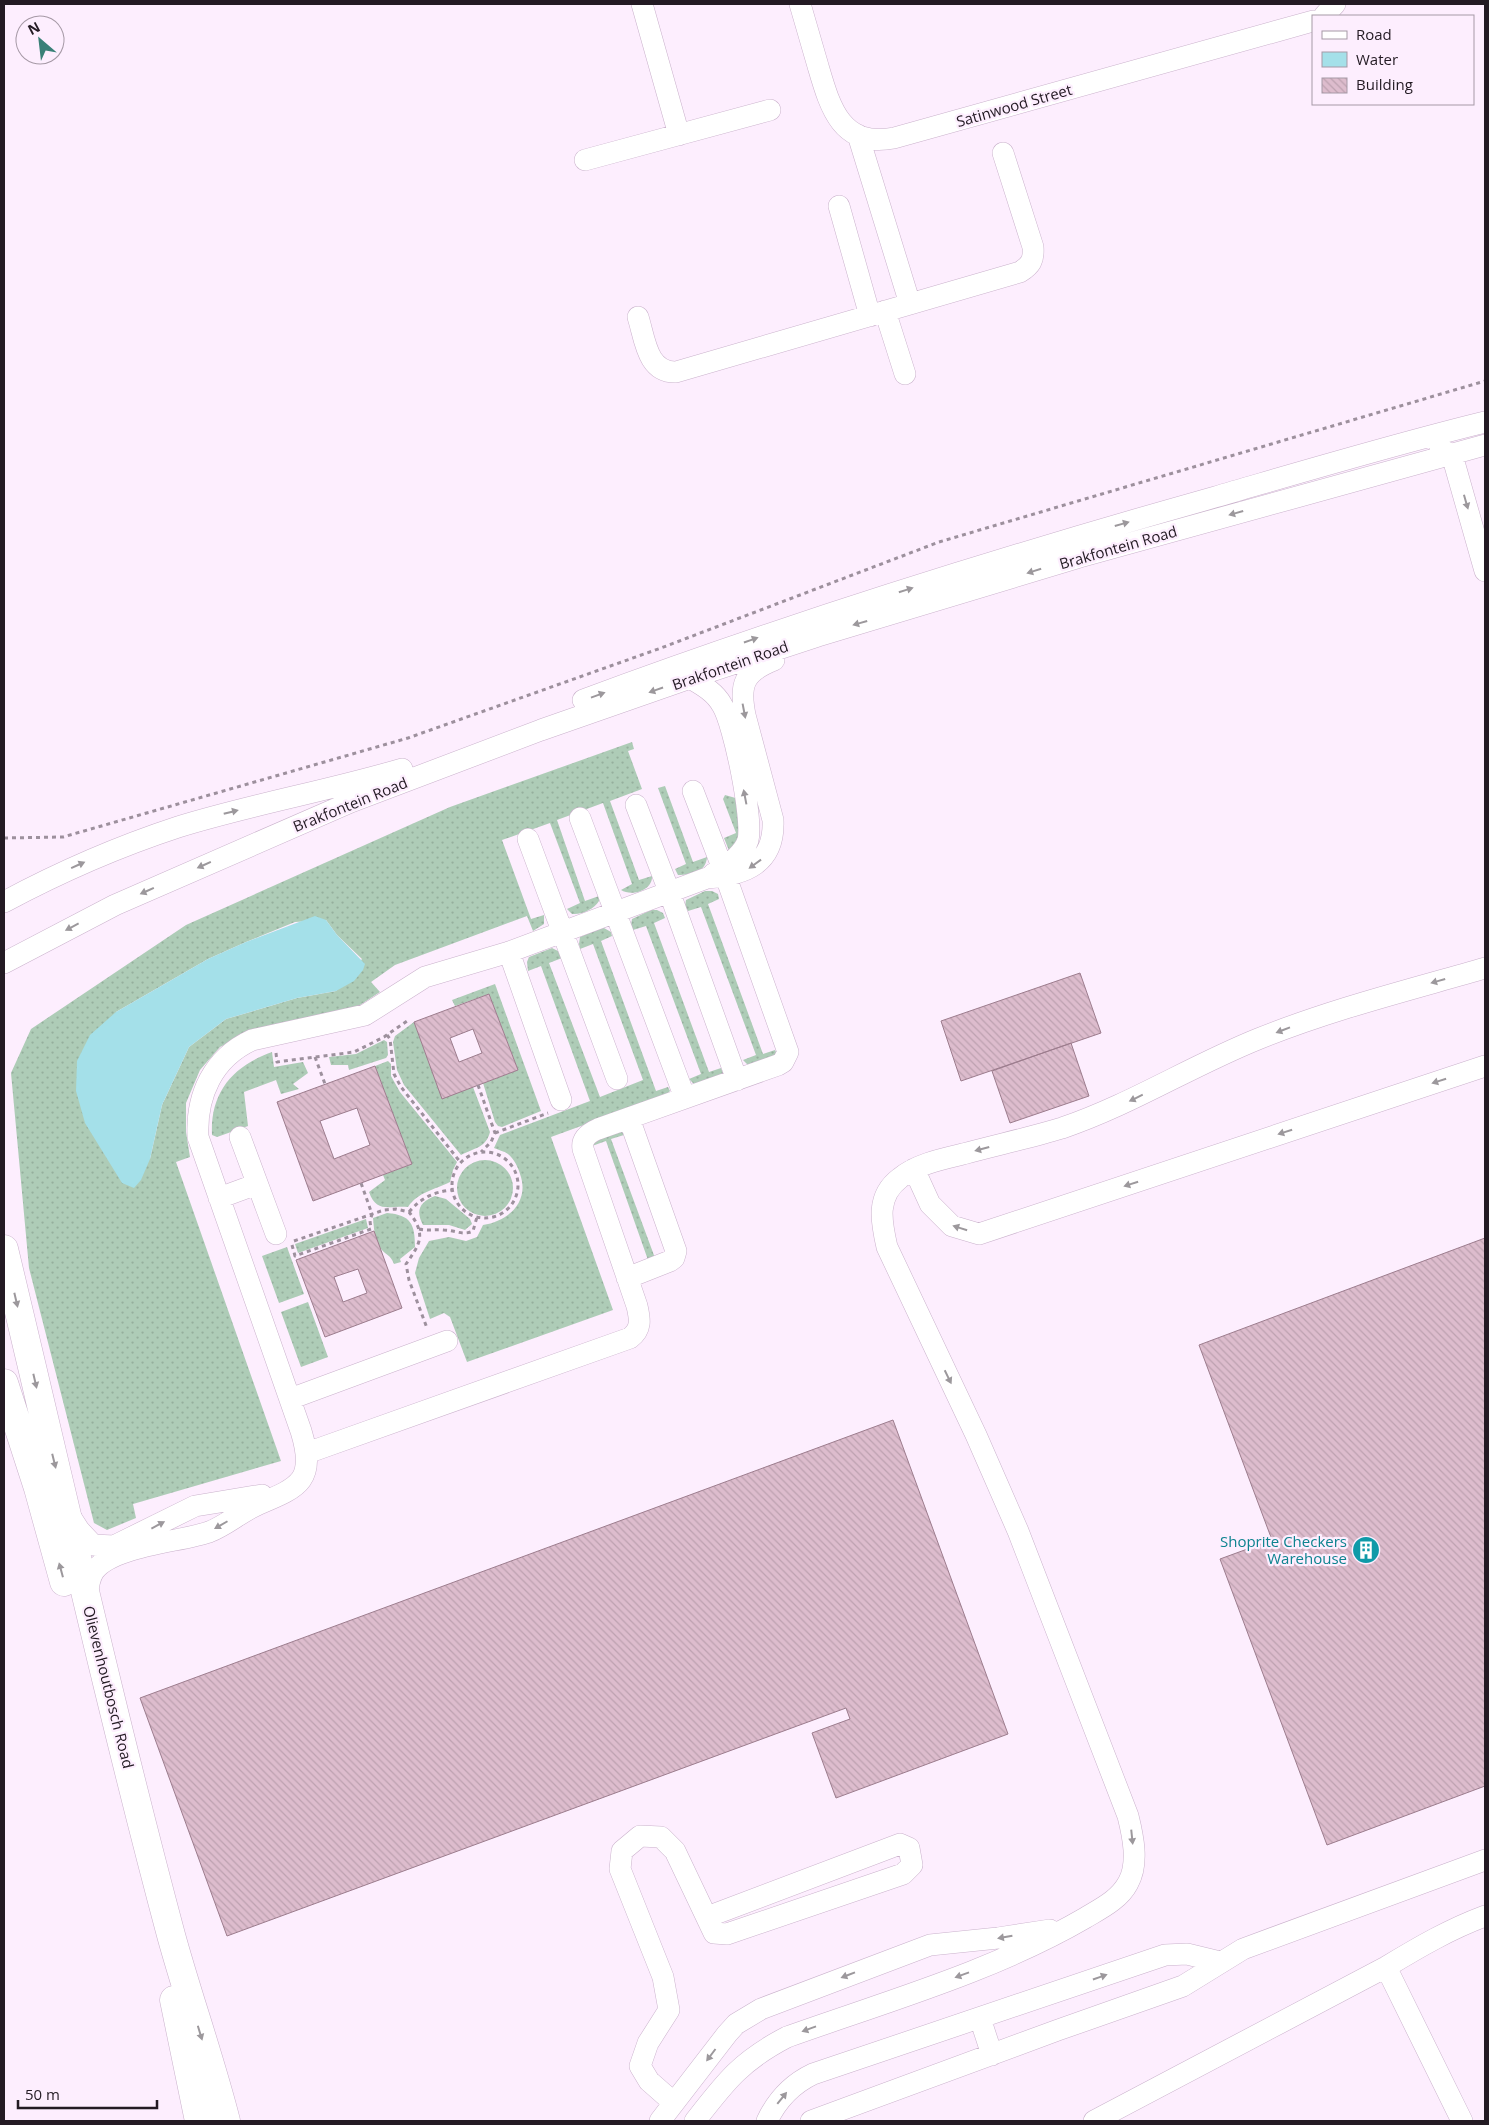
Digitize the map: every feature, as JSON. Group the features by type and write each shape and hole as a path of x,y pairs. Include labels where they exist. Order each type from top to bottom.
{"main road":[{"name":"Olievenhoutbosch Road","path":"4,1249 86,1597 172,1936 226,2121"},
{"name":"Olievenhoutbosch Road","path":"4,1383 38,1488 164,1950 199,2121"}],"street":[{"path":"642,4 679,134"},
{"path":"800,4 832,110 843,124 858,136 910,304"},
{"path":"1325,15 1335,4"},
{"name":"Satinwood Street","path":"858,136 875,140 894,138 1312,21"},
{"path":"585,160 770,110"},
{"path":"638,317 652,360 657,368 666,373 676,372 1020,272 1029,266 1034,257 1033,247 1003,153"},
{"path":"839,206 877,314 905,374"},
{"name":"Brakfontein Road","path":"4,902 96,857 180,827 228,813 354,783 410,766 684,662 804,622 1075,537 1485,422"},
{"name":"Brakfontein Road","path":"4,963 115,905 351,802 541,730 818,636 1080,557 1485,445"},
{"path":"1252,486 1260,491 1270,493 1432,449 1440,449 1452,455 1485,571"},
{"path":"86,1597 91,1576 105,1562 144,1547 195,1536 216,1528 258,1504 292,1490 302,1480 306,1463 290,1399 200,1144 198,1119 206,1083 216,1067 228,1055 244,1044 265,1036 365,1015 425,977 509,952 718,874 751,868 763,858 774,832 770,804 745,715 742,686 753,671 765,663 793,652 818,636"},
{"path":"690,678 716,696 727,714 749,820 748,840 744,849 718,874"},
{"path":"65,1506 79,1530 94,1545 114,1546 195,1506 261,1496 282,1488 306,1463 630,1338 638,1329 639,1315 582,1145 584,1139 591,1132 778,1065 783,1062 788,1052 718,874 693,791"},
{"path":"636,805 737,1080"},
{"path":"580,818 685,1098"},
{"path":"528,839 561,933 617,1079"},
{"path":"509,952 561,1100"},
{"path":"697,2121 730,2077 761,2051 786,2037 980,1968 1021,1951 1070,1927 1107,1905 1119,1895 1128,1884 1132,1875 1132,1832 1119,1790 1018,1531 976,1435 888,1247 882,1225 881,1205 888,1190 899,1178 914,1169 942,1159 1062,1128 1124,1104 1258,1039 1332,1012 1485,968"},
{"path":"914,1169 930,1204 952,1226 980,1234 1485,1066"},
{"path":"627,1278 670,1261 674,1258 676,1251 629,1118"},
{"path":"240,1137 257,1184 283,1238"},
{"path":"219,1198 257,1184"},
{"path":"290,1399 441,1344"},
{"path":"674,2103 649,2081 640,2066 648,2042 669,2010 663,1977 620,1870 622,1851 640,1836 662,1837 675,1851 707,1918 714,1932 727,1934 903,1874 912,1865 909,1848 900,1844 707,1918"},
{"path":"811,2121 1183,1986 1242,1949 1485,1860"},
{"path":"1094,2121 1386,1967 1433,1939 1485,1916"},
{"path":"660,2121 736,2024 761,2009 930,1945 998,1938 1070,1927"},
{"path":"767,2121 780,2100 795,2084 804,2079 1164,1955 1186,1954 1220,1962"},
{"path":"1386,1967 1462,2121"},
{"path":"980,2018 992,2055"}],"path":[{"path":"4,838 63,837 408,738 661,648 939,542 1485,380"},
{"path":"270,1050 276,1048 277,1062 354,1052 387,1035 407,1021"},
{"path":"387,1035 390,1040 394,1074 401,1087 461,1163"},
{"path":"314,1058 325,1084"},
{"path":"478,1086 494,1133 491,1142 480,1152 470,1156 461,1163 454,1172 452,1190 456,1202 463,1210 477,1217 492,1218 503,1214 511,1206 517,1196 519,1185 516,1174 507,1160 492,1152 480,1152"},
{"path":"494,1133 564,1107 561,1100"},
{"path":"361,1183 372,1214 370,1221 371,1229 296,1256 283,1238 372,1214 396,1209 409,1212 419,1229 420,1239 417,1250 406,1264 409,1280 441,1344"},
{"path":"409,1212 419,1200 434,1192 452,1190"},
{"path":"419,1229 429,1231 445,1230 467,1234 473,1231 477,1217"}],"green space":[{"path":"632,742 634,749 628,751 642,789 610,801 639,880 652,876 651,881 641,891 631,893 621,890 632,884 603,803 557,820 585,901 599,896 597,904 584,912 572,914 567,909 580,903 550,823 502,840 531,919 544,915 544,924 533,931 527,916 395,965 371,982 380,992 357,1007 250,1032 220,1047 200,1070 186,1103 186,1132 190,1157 176,1162 281,1461 133,1504 136,1518 107,1530 94,1523 29,1268 11,1073 31,1029 186,925 450,807","holes":["326,920 337,935 362,959 336,991 297,998 226,1019 189,1047 162,1105 150,1159 116,1012 208,959 295,922"]},
{"path":"665,786 693,862 707,857 704,866 697,872 678,875 675,869 686,864 658,788"},
{"path":"725,795 739,799 745,829 730,853 724,838 736,833 723,799"},
{"path":"705,891 712,891 718,894 719,899 708,904 763,1054 775,1050 777,1054 773,1058 749,1066 743,1060 756,1055 701,907 688,911 685,906 686,900"},
{"path":"651,910 663,913 665,918 654,923 709,1072 721,1068 723,1073 695,1085 689,1079 701,1074 646,926 633,930 631,925 632,919"},
{"path":"604,928 611,932 612,936 601,941 656,1091 668,1087 670,1091 666,1095 551,1137 613,1310 467,1362 450,1317 444,1313 430,1319 415,1273 419,1258 429,1241 449,1237 466,1241 477,1237 483,1225 492,1223 509,1214 520,1201 522,1184 516,1163 506,1153 494,1148 500,1135 590,1101 541,966 528,971 527,962 529,957 552,948 558,951 562,958 549,963 600,1097 643,1080 593,944 580,949 580,937"},
{"path":"495,984 541,1111 502,1127 498,1126 495,1122 483,1083 518,1070 489,994 455,1006 452,1000"},
{"path":"414,1022 442,1098 473,1087 490,1132 486,1141 475,1149 461,1155 404,1085 397,1070 393,1042 395,1036"},
{"path":"384,1040 387,1042 388,1055 386,1058 349,1070 348,1065 331,1065 329,1057 356,1054"},
{"path":"272,1052 274,1067 303,1062 308,1073 293,1084 299,1089 281,1094 276,1080 244,1092 248,1126 217,1137 212,1135 212,1120 215,1106 227,1083 235,1073 246,1065"},
{"path":"388,1061 391,1064 391,1076 400,1092 457,1162 450,1182 421,1195 408,1207 380,1206 372,1199 369,1192 385,1180 383,1175 412,1164 375,1066"},
{"path":"622,1132 624,1135 611,1139 655,1258 648,1260 606,1141 592,1146 593,1140"},
{"path":"485,1160 496,1162 505,1168 511,1177 513,1188 511,1199 505,1208 496,1214 485,1216 474,1214 465,1208 459,1199 457,1188 459,1177 465,1168 474,1162"},
{"path":"435,1196 446,1199 470,1219 472,1224 465,1230 449,1225 423,1225 419,1215 420,1207"},
{"path":"387,1213 402,1216 410,1222 414,1232 415,1247 400,1259 401,1262 394,1264 379,1246 374,1230 373,1218"},
{"path":"366,1219 368,1228 298,1253 295,1244"},
{"path":"287,1247 304,1294 279,1303 262,1256"},
{"path":"308,1302 328,1357 301,1367 281,1312"}],"water":[{"path":"315,916 326,920 337,935 365,964 363,970 354,981 336,991 297,998 226,1019 189,1047 162,1105 150,1159 141,1180 134,1188 122,1183 85,1123 76,1091 77,1061 90,1035 116,1012 208,959 246,942"}],"building":[{"path":"1080,973 1101,1033 961,1081 941,1021"},
{"path":"489,994 518,1070 442,1099 414,1022","holes":["473,1029 482,1053 459,1062 450,1038"]},
{"path":"1071,1043 1089,1096 1010,1123 992,1071"},
{"path":"375,1066 412,1164 313,1201 277,1102","holes":["357,1108 370,1145 334,1159 320,1121"]},
{"path":"374,1231 402,1308 325,1337 296,1260","holes":["358,1269 367,1293 343,1302 334,1277"]},
{"name":"Shoprite Checkers Warehouse","path":"1485,1238 1485,1786 1327,1845 1220,1559 1272,1540 1199,1345"},
{"path":"893,1420 1008,1734 836,1798 812,1733 850,1719 846,1708 227,1936 140,1698"}],"place":[{"name":"Shoprite Checkers Warehouse","path":"1366,1550"}]}
